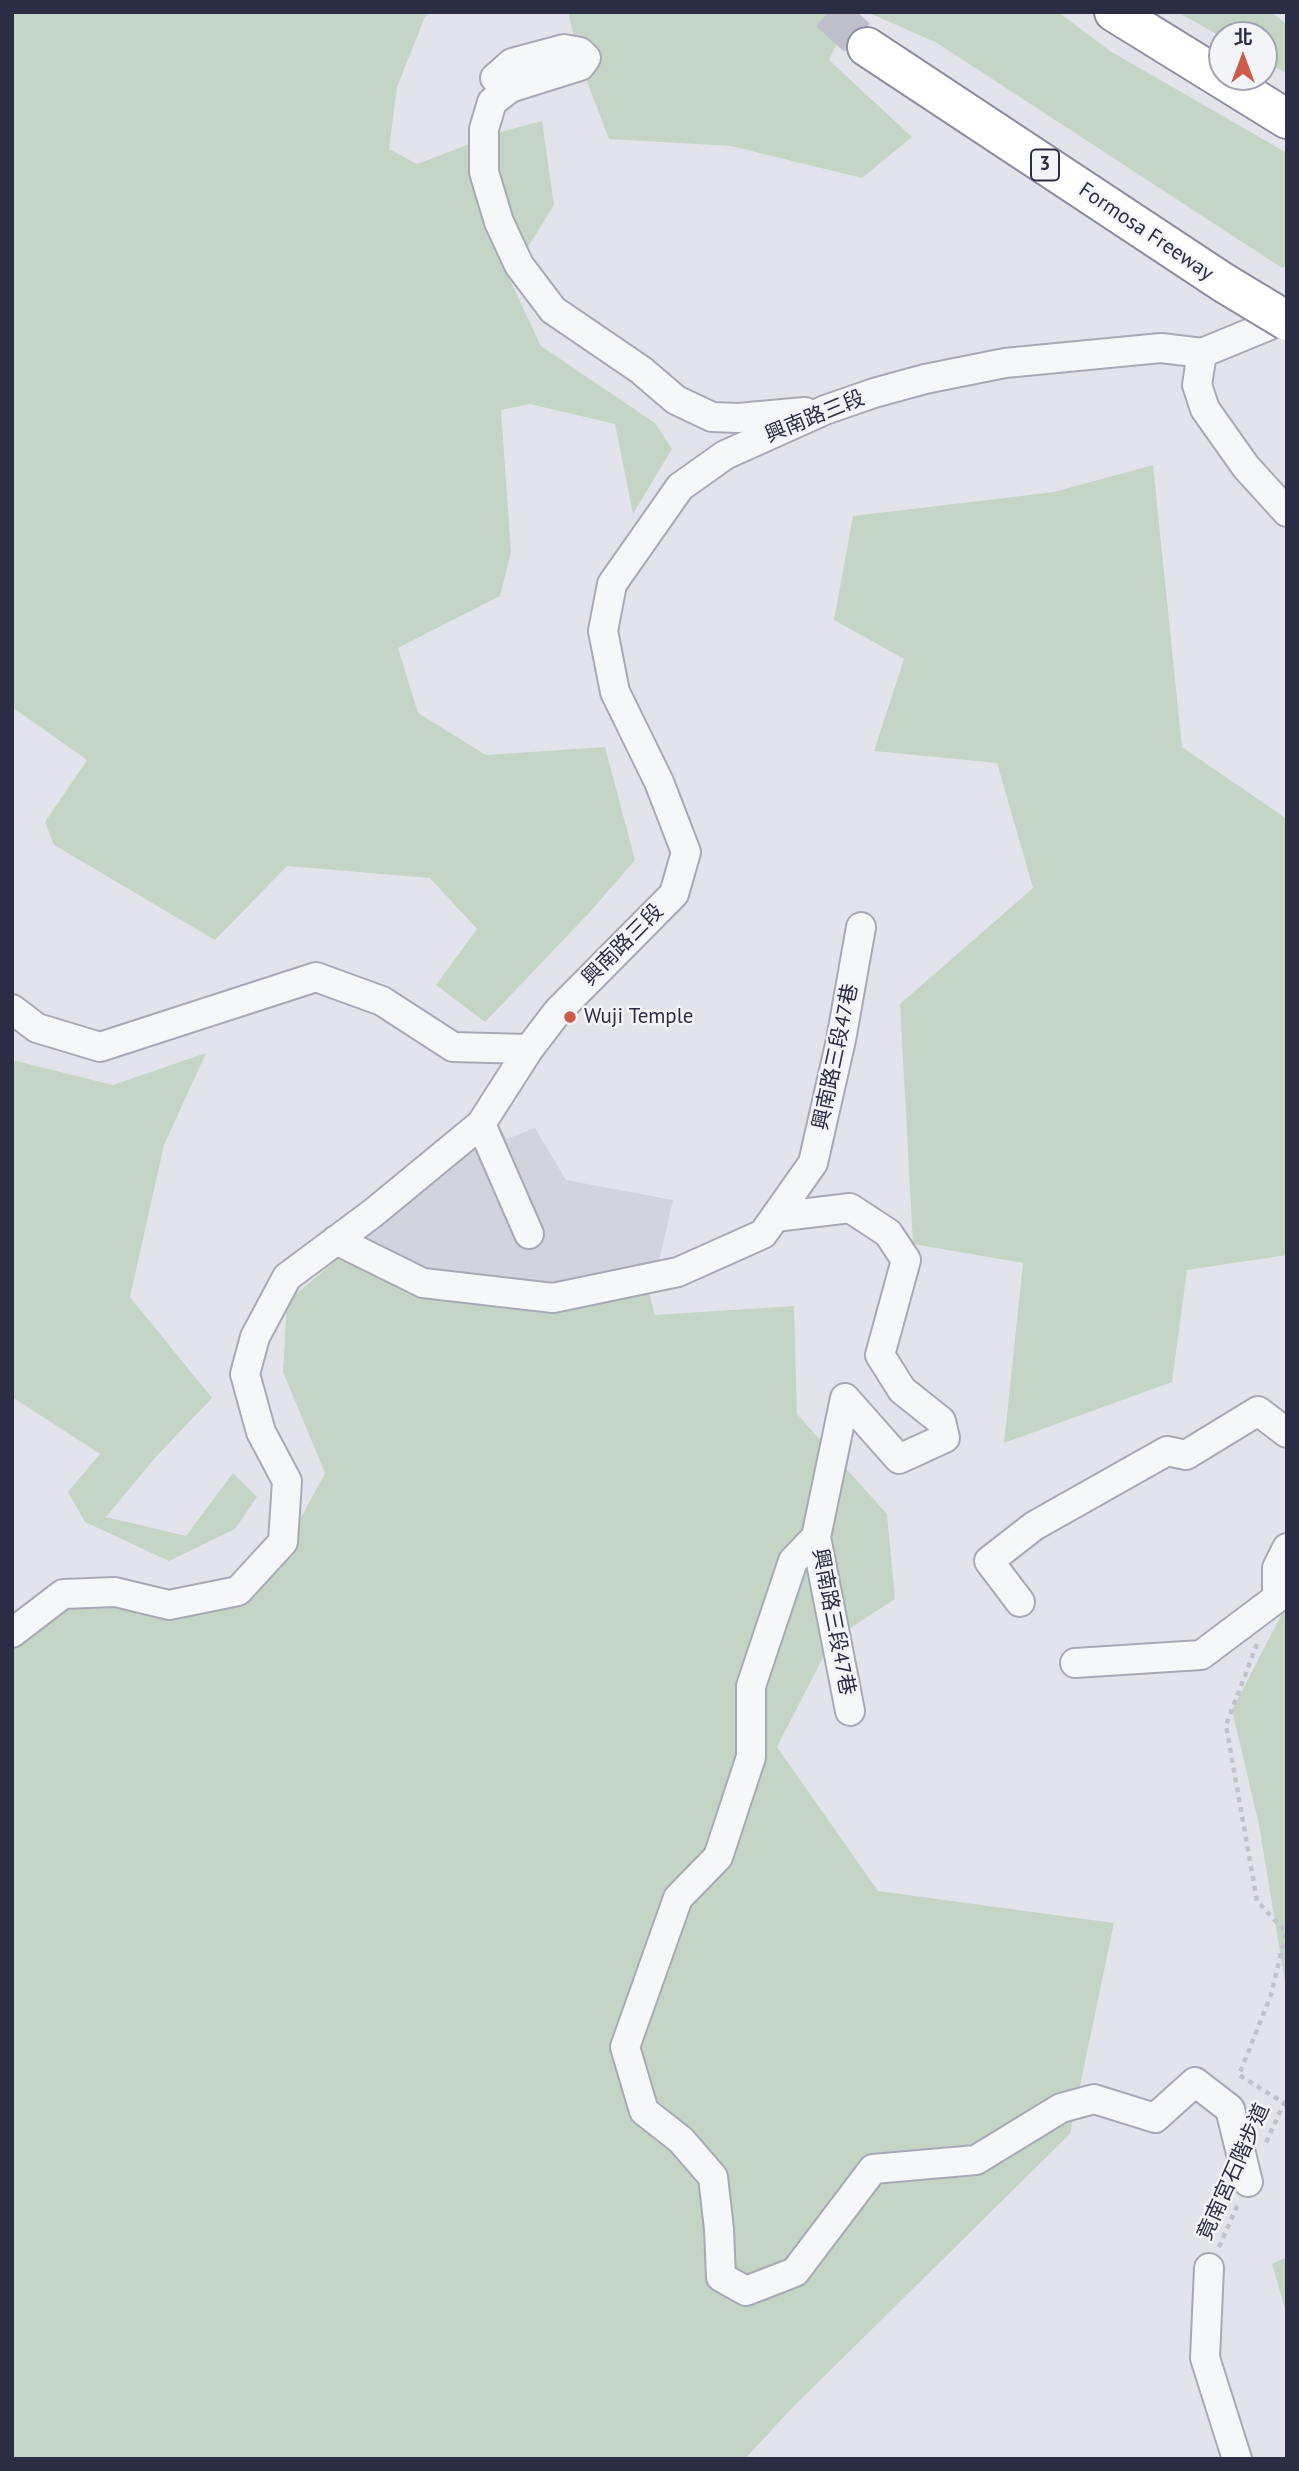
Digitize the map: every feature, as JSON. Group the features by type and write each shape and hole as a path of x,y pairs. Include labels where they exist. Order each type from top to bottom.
{"highway":[{"path":"1114,12 1287,119"},
{"name":"Formosa Freeway","path":"867,47 1224,283 1287,319"}],"street":[{"path":"495,78 512,63 564,49 580,52 586,58 580,66 510,88 492,102 484,129 484,172 499,222 519,265 553,310 641,370 676,400 712,417 738,418 825,410"},
{"path":"1287,319 1202,353 1197,384 1205,409 1245,467 1287,512"},
{"name":"興南路三段","path":"12,1633 63,1594 115,1592 169,1605 238,1591 283,1542 286,1481 261,1432 245,1374 255,1337 287,1277 481,1124 529,1049 558,1011 674,894 686,852 659,782 615,692 603,631 612,584 680,487 725,455 825,410 925,379 1005,363 1161,348 1202,353"},
{"name":"興南路三段47巷","path":"337,1240 423,1283 553,1298 678,1272 763,1234 813,1163 841,1040 861,927"},
{"path":"12,1009 37,1028 100,1047 316,977 382,1001 453,1047 529,1049"},
{"path":"481,1124 529,1234"},
{"name":"興南路三段47巷","path":"775,1217 850,1208 888,1233 906,1260 880,1355 902,1390 941,1421 944,1438 899,1459 845,1398 816,1537 850,1711"},
{"path":"1020,1602 989,1561 1034,1526 1167,1451 1186,1455 1258,1411 1287,1433"},
{"path":"816,1537 793,1561 751,1686 751,1758 718,1857 678,1898 625,2047 645,2111 681,2140 713,2177 721,2277 746,2291 795,2272 873,2169 976,2160 1061,2108 1094,2099 1155,2118 1195,2082 1230,2109 1248,2182"},
{"path":"1074,1662 1201,1655 1278,1598 1278,1568 1287,1548"},
{"path":"1209,2268 1205,2358 1237,2459"}],"path":[{"name":"竟南宮石階步道","path":"1209,2268 1284,2103 1239,2075 1271,1995 1286,1931 1257,1901 1226,1725 1246,1669 1278,1598"}],"shaded area":[{"path":"499,1127 507,1139 535,1128 566,1180 673,1200 657,1270 553,1291 429,1276 356,1244"}],"green space":[{"path":"12,12 432,12 425,17 397,87 389,149 417,164 504,131 542,121 554,205 509,278 541,346 655,423 672,449 633,514 615,424 530,404 501,410 511,552 500,596 398,648 418,713 486,755 605,747 635,860 589,913 485,1022 436,985 477,929 430,878 287,866 215,940 54,845 45,822 87,760 12,707"},
{"path":"568,12 852,12 829,60 912,137 862,178 731,146 609,139 581,66"},
{"path":"867,12 1058,12 1110,51 1287,153 1287,265 1282,268 937,43"},
{"path":"1177,12 1272,12 1287,25 1287,73 1278,68 1278,21 1208,21 1208,29"},
{"path":"1153,465 1182,747 1287,819 1287,1255 1187,1270 1172,1382 1004,1443 1023,1263 913,1244 900,1004 1033,888 997,763 874,751 904,659 834,620 853,516 1054,492"},
{"path":"206,1053 164,1145 130,1297 212,1398 154,1459 106,1517 186,1536 233,1473 257,1497 235,1529 169,1561 85,1522 68,1492 100,1454 12,1397 12,1060 113,1085"},
{"path":"337,1259 421,1292 648,1289 655,1315 794,1306 797,1414 887,1514 895,1599 832,1640 777,1747 878,1891 1114,1923 1070,2134 792,2408 745,2459 12,2459 12,1643 87,1579 183,1595 274,1568 325,1473 283,1372 287,1302"},
{"path":"1287,1604 1287,1994 1259,1825 1232,1710"},
{"path":"1287,2257 1287,2315 1272,2264"}],"tunnel":[{"path":"829,12 867,47"}],"place":[{"name":"Wuji Temple","path":"570,1017"}]}
